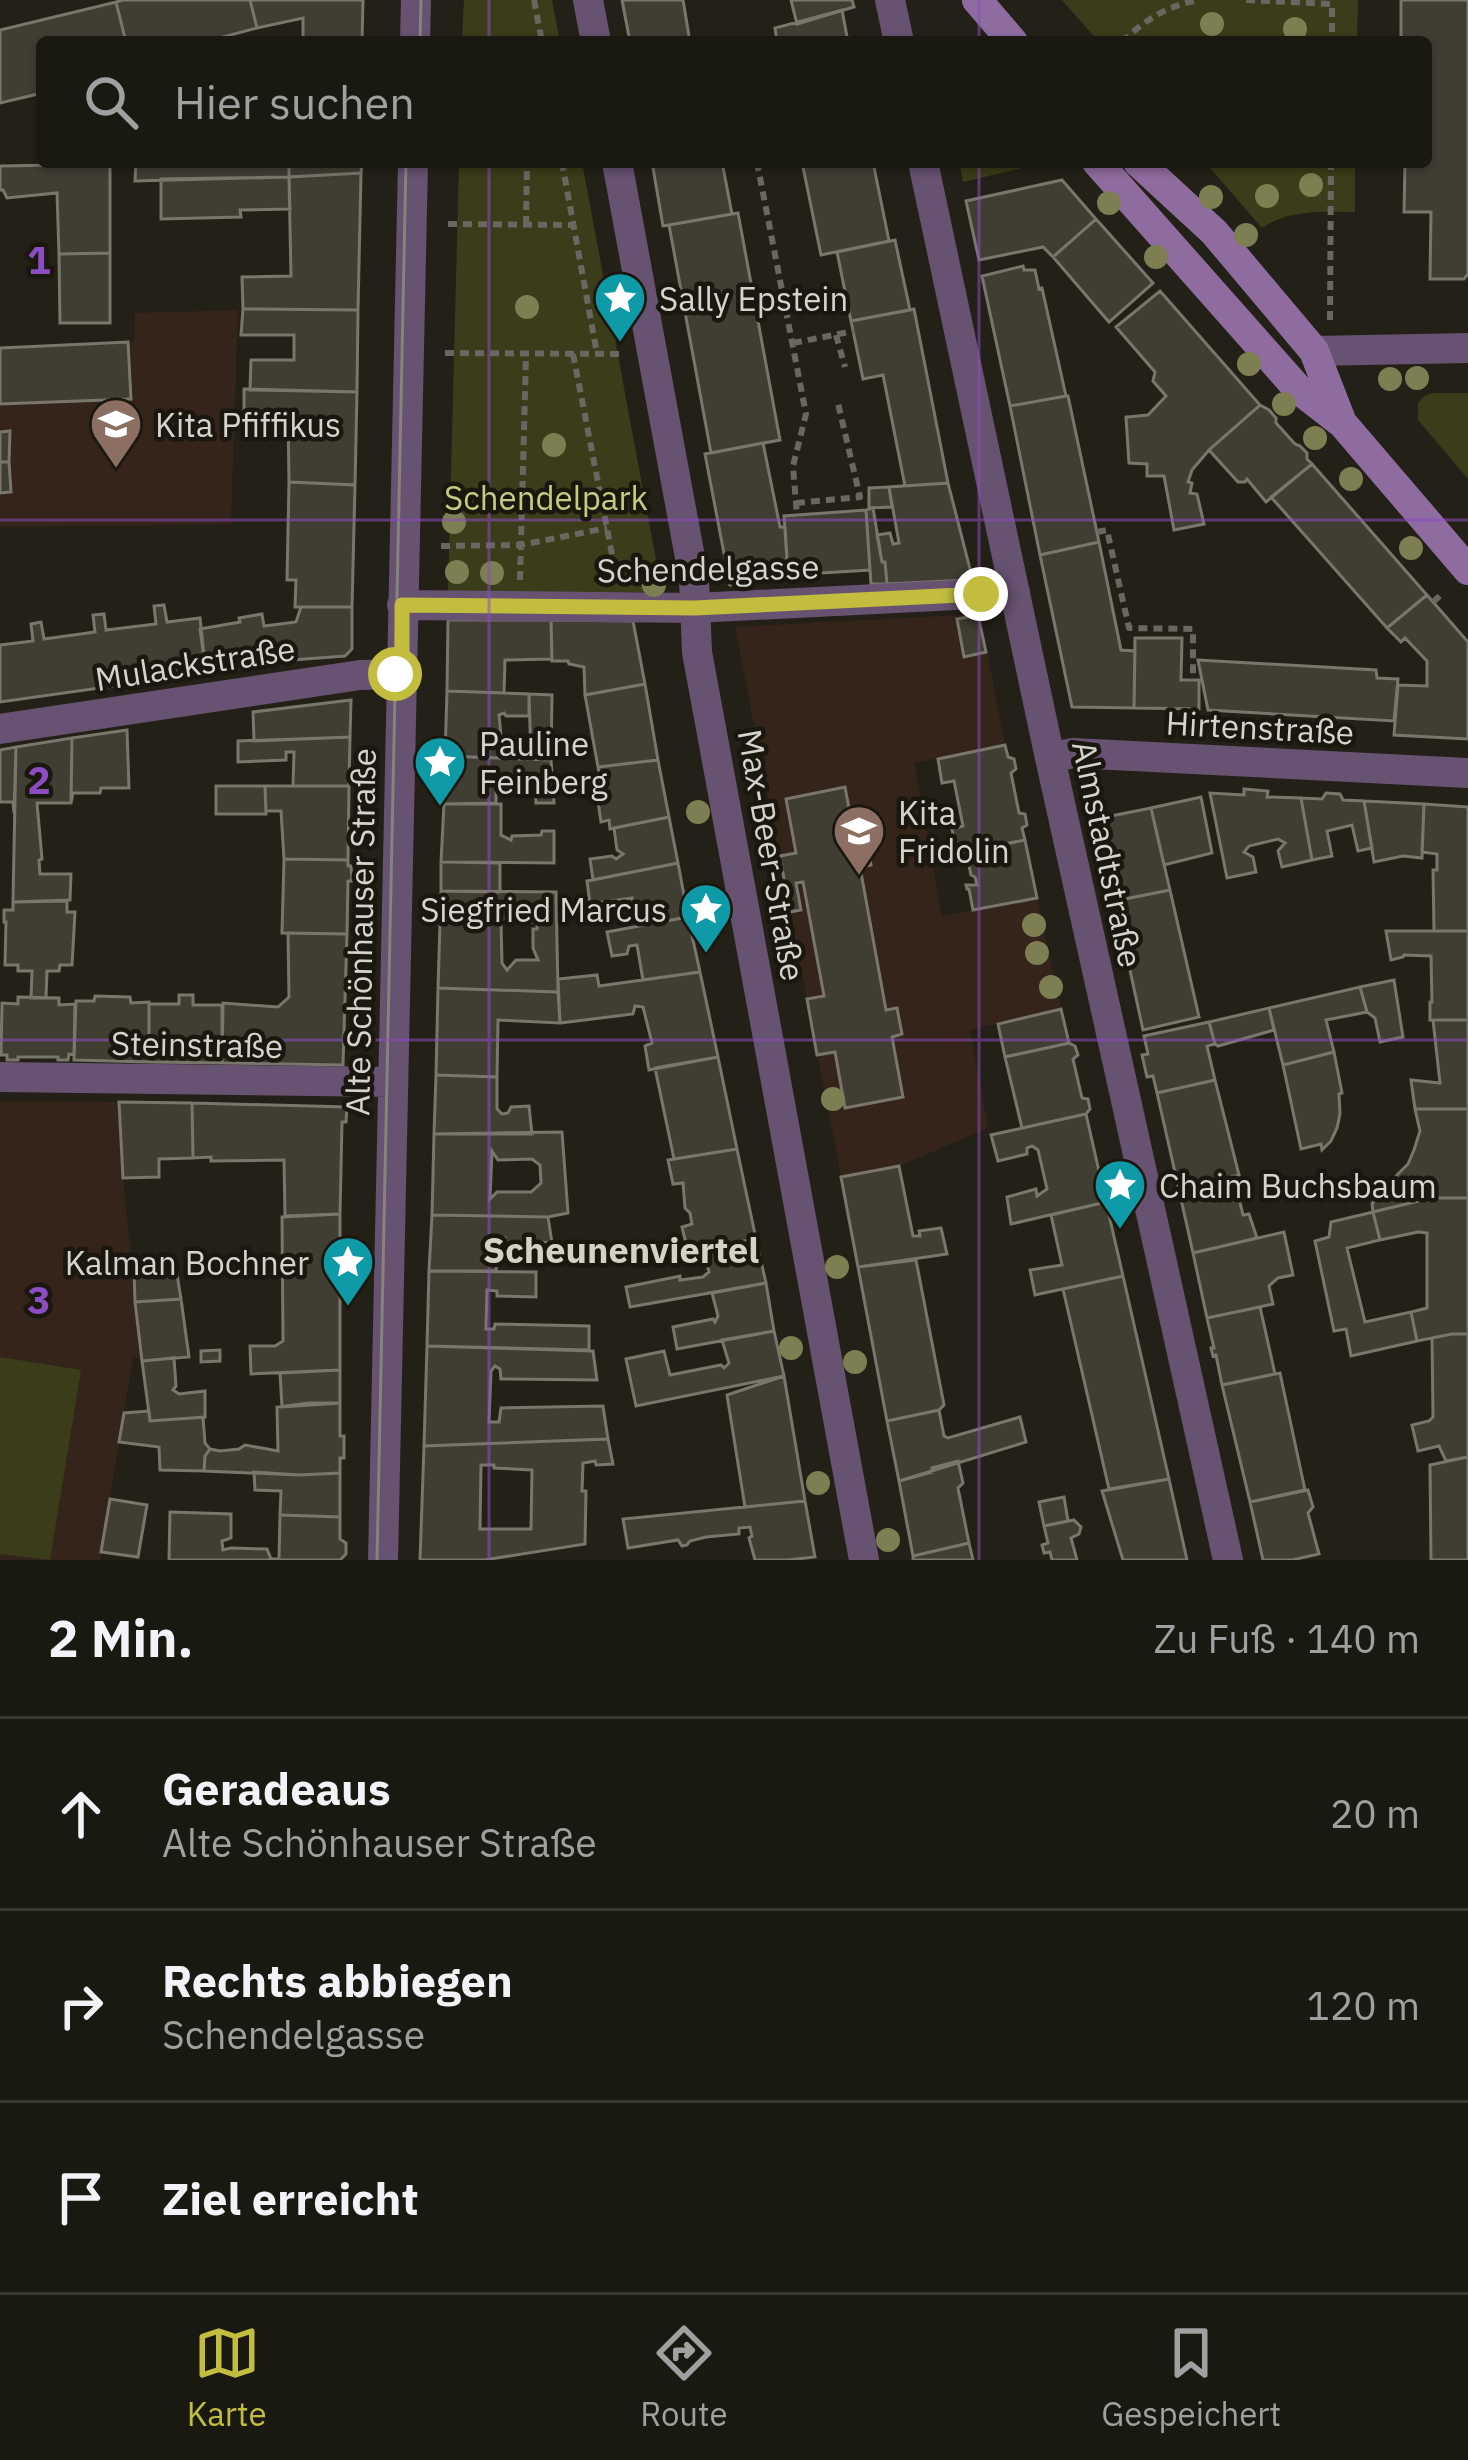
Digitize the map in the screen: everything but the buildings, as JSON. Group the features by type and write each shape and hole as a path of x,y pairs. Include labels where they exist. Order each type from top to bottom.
{"street":[{"path":"415,36 416,0"},
{"path":"588,0 595,36"},
{"path":"890,0 898,36"},
{"path":"976,0 1008,36"},
{"name":"Alte Schönhauser Straße","path":"383,1560 413,168"},
{"name":"Max-Beer-Straße","path":"618,168 694,579 697,652 865,1560"},
{"name":"Almstadtstraße","path":"924,168 1049,758 1228,1560"},
{"path":"1102,168 1298,389 1343,424 1468,570"},
{"path":"1145,168 1323,338 1343,424"},
{"path":"1323,338 1468,348"},
{"name":"Schendelgasse","path":"402,605 695,608 1015,592"},
{"name":"Mulackstraße","path":"0,729 360,675 402,674"},
{"name":"Hirtenstraße","path":"1049,758 1073,753 1468,773"},
{"name":"Steinstraße","path":"0,1077 392,1082"}],"path":[{"path":"534,0 541,36"},
{"path":"1128,36 1164,10 1200,0"},
{"path":"1246,0 1332,4 1332,36"},
{"path":"526,168 526,225"},
{"path":"563,168 597,354"},
{"path":"758,168 806,415 793,466 797,516"},
{"path":"1323,338 1331,168"},
{"path":"448,224 574,225"},
{"path":"793,343 854,332"},
{"path":"836,335 845,367"},
{"path":"445,353 628,354"},
{"path":"573,354 613,561"},
{"path":"520,596 526,355"},
{"path":"796,502 860,497 837,400"},
{"path":"441,546 521,545 608,528"},
{"path":"1096,532 1107,530 1129,628 1193,628 1193,680"},
{"path":"1433,602 1443,593"}],"shaded area":[{"name":"Kita Pfiffikus","path":"238,310 231,524 0,527 0,348 134,342 135,313"},
{"name":"Kita Fridolin","path":"980,614 1005,745 914,763 942,916 1037,898 1061,1009 970,1030 988,1128 899,1166 841,1177 735,627"},
{"path":"0,1101 119,1102 142,1361 133,1356 100,1560 0,1560"}],"green space":[{"path":"464,0 552,0 559,36 462,36"},
{"path":"1062,0 1358,0 1357,36 1094,36"},
{"name":"Schendelpark","path":"459,168 583,168 662,592 448,592"},
{"path":"960,168 1022,168 963,182"},
{"path":"1210,168 1355,168 1355,212 1295,215 1262,228"},
{"path":"1432,393 1468,393 1468,479 1418,420 1418,403"},
{"path":"0,1357 81,1370 50,1560 0,1554"}],"tram line":[{"path":"420,36 421,0"},
{"path":"377,1560 406,168"}],"place":[{"name":"Sally Epstein","path":"620,344"},
{"name":"Kita Pfiffikus","path":"116,470"},
{"name":"Pauline Feinberg","path":"440,808"},
{"name":"Kita Fridolin","path":"859,877"},
{"name":"Siegfried Marcus","path":"706,955"},
{"name":"Chaim Buchsbaum","path":"1120,1231"},
{"name":"Kalman Bochner","path":"348,1308"}],"district":[{"name":"Scheunenviertel","path":"621,1249"}],"route":[{"path":"395,674 402,674 402,605 695,608 981,594"}]}
